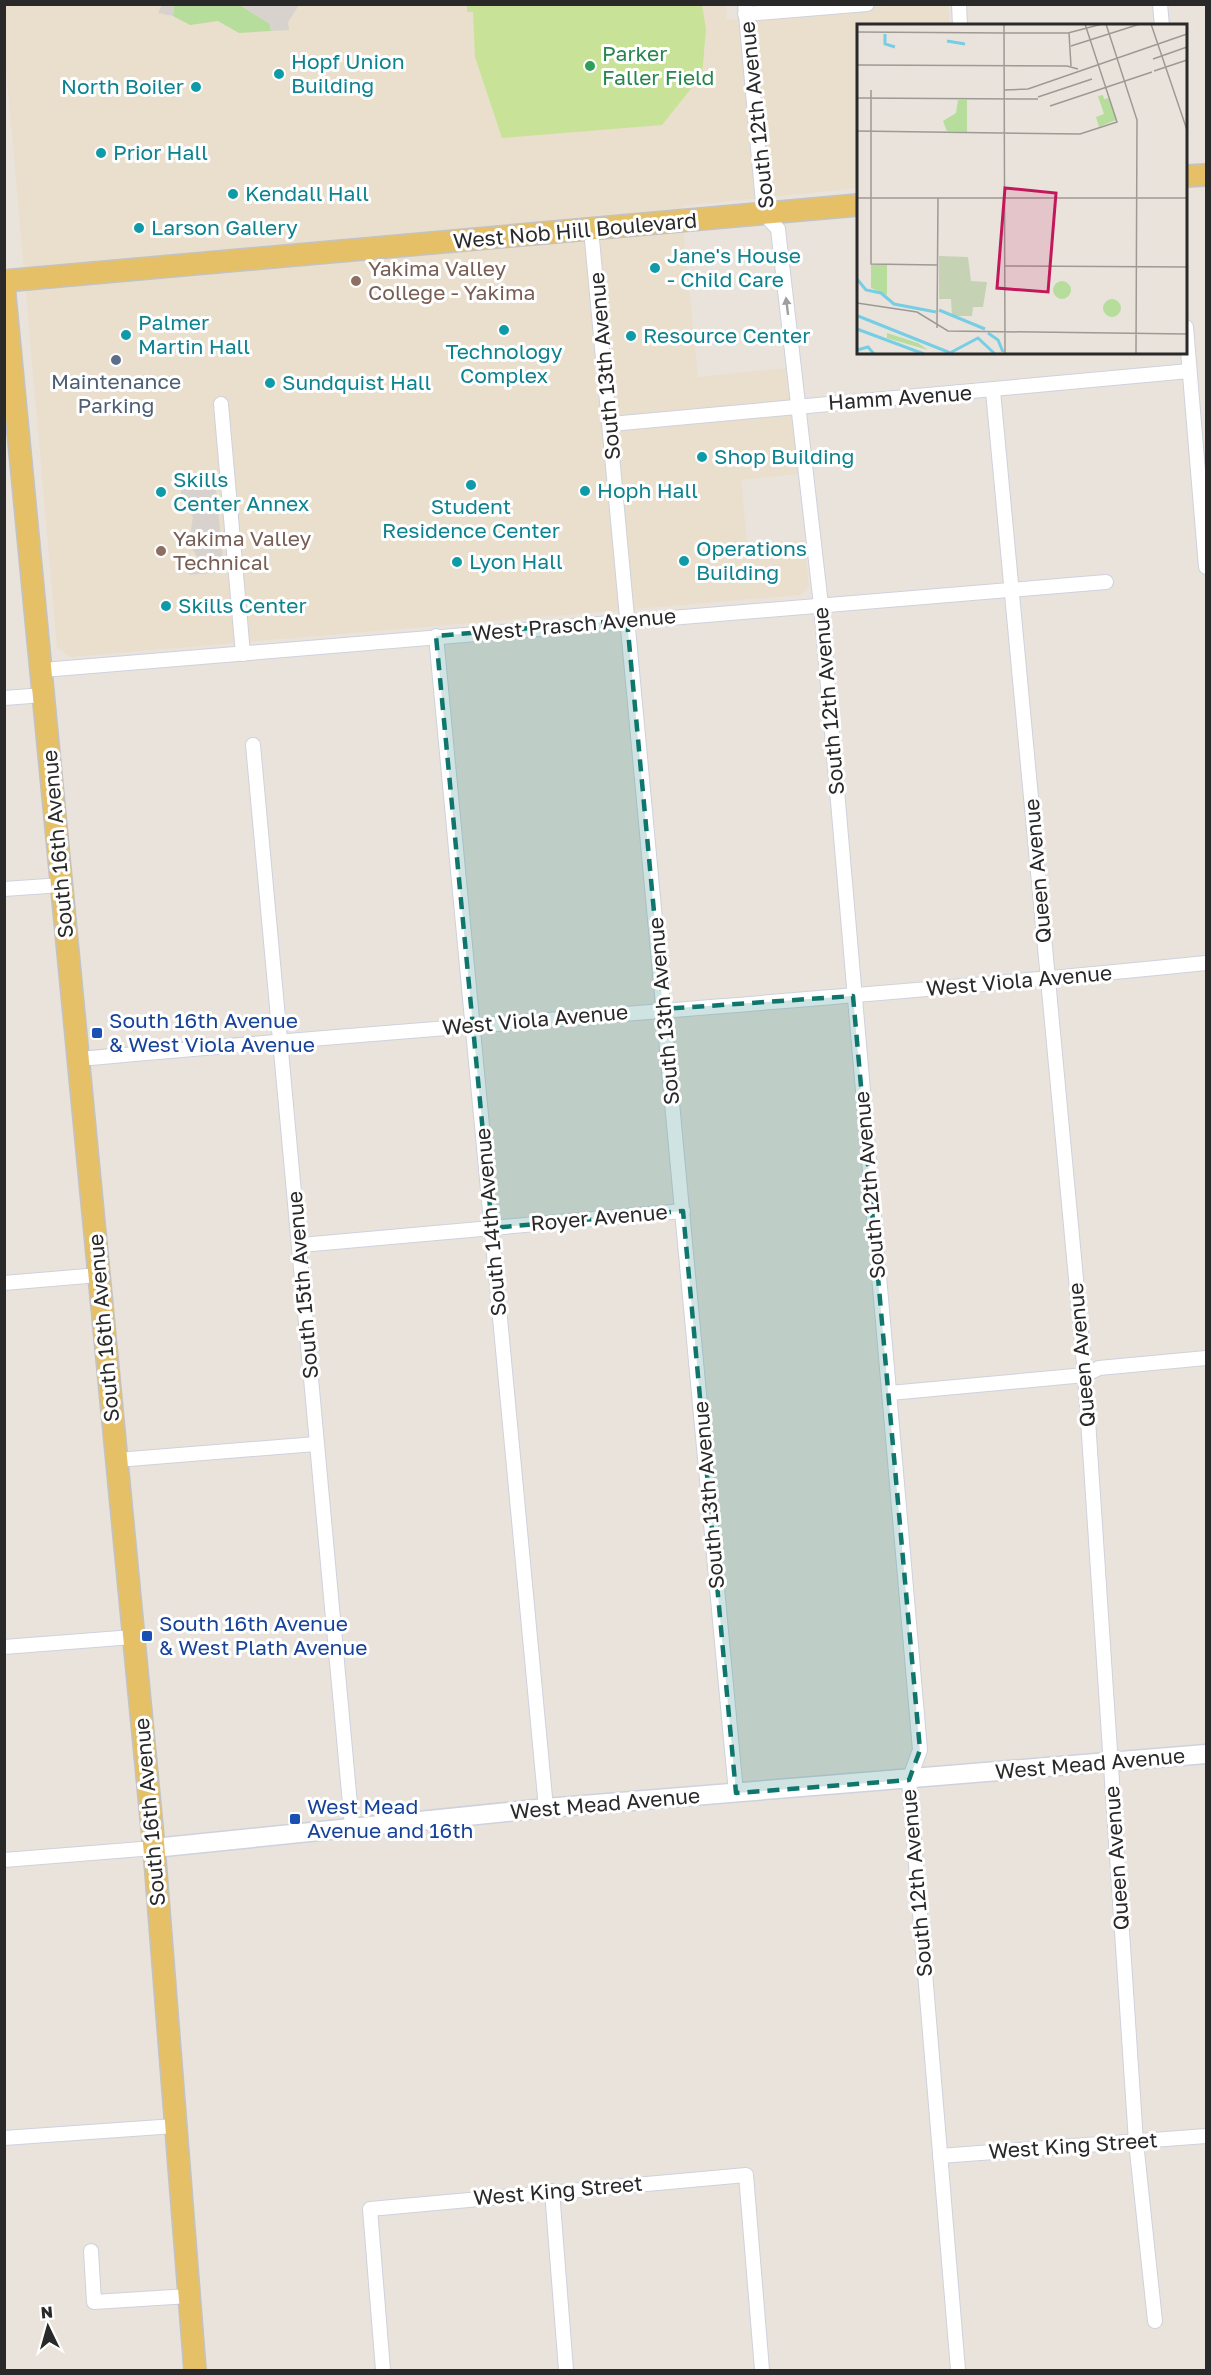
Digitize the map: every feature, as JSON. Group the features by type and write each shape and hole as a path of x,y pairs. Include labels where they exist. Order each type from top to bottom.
{"main road":[{"path":"1187,176 1206,175"},
{"name":"West Nob Hill Boulevard","path":"4,284 857,205"},
{"name":"South 16th Avenue","path":"4,284 43,670 154,1848 195,2370"}],"street":[{"path":"745,9 867,4"},
{"path":"959,4 960,24"},
{"path":"1160,4 1162,24"},
{"name":"South 12th Avenue","path":"745,9 764,214 778,229 821,605 853,996 920,1750 909,1780 958,2370"},
{"name":"South 13th Avenue","path":"591,229 611,424 627,620 736,1793"},
{"path":"1187,348 1206,567"},
{"name":"Hamm Avenue","path":"611,424 799,405 993,391 1189,370"},
{"name":"Queen Avenue","path":"993,391 1085,1375 1136,2142 1155,2321"},
{"path":"221,404 243,654"},
{"name":"West Prasch Avenue","path":"43,670 1106,582"},
{"name":"South 14th Avenue","path":"436,636 546,1808"},
{"path":"4,698 44,695"},
{"name":"South 15th Avenue","path":"253,745 301,1245 316,1444 352,1826"},
{"path":"4,889 62,885"},
{"name":"West Viola Avenue","path":"78,1059 853,996 1206,963"},
{"name":"Royer Avenue","path":"301,1245 683,1211"},
{"path":"4,1283 99,1275"},
{"path":"890,1393 1085,1375 1099,1368 1206,1358"},
{"path":"117,1460 316,1444"},
{"path":"4,1647 133,1637"},
{"name":"West Mead Avenue","path":"4,1860 154,1848 546,1808 1206,1754"},
{"path":"4,2138 176,2126"},
{"name":"West King Street","path":"940,2156 1206,2136"},
{"name":"West King Street","path":"383,2370 370,2209 746,2175 762,2370"},
{"path":"552,2191 566,2370"},
{"path":"91,2251 94,2302 189,2296"}],"highlighted area":[{"path":"627,620 663,1009 853,996 920,1750 909,1780 736,1793 683,1211 492,1228 436,636"}],"shaded area":[{"path":"162,4 174,5 173,16 158,13"},
{"name":"Yakima Valley College - Yakima","path":"726,4 727,20 898,5 948,5 950,24 857,24 857,188 681,206 698,377 787,368 798,474 741,480 747,543 804,540 809,586 800,595 70,657 57,647 5,55 4,5"},
{"path":"240,5 299,5 288,22 289,30 271,31 270,24"},
{"path":"215,477 224,572 189,575 188,566 193,564 197,557 189,543 193,517 182,504 180,480"}],"green space":[{"path":"174,5 240,5 270,24 271,31 239,33 218,21 190,25 173,16"},
{"name":"Parker Faller Field","path":"467,5 702,5 706,29 702,75 662,125 502,138 475,57 473,12 467,12"}],"place":[{"name":"Parker Faller Field","path":"590,66"},
{"name":"Hopf Union Building","path":"279,74"},
{"name":"North Boiler","path":"196,87"},
{"name":"Prior Hall","path":"101,153"},
{"name":"Kendall Hall","path":"233,194"},
{"name":"Larson Gallery","path":"139,228"},
{"name":"Jane's House - Child Care","path":"655,268"},
{"name":"Yakima Valley College - Yakima","path":"356,281"},
{"name":"Technology Complex","path":"504,330"},
{"name":"Palmer Martin Hall","path":"126,335"},
{"name":"Resource Center","path":"631,336"},
{"name":"Maintenance Parking","path":"116,360"},
{"name":"Sundquist Hall","path":"270,383"},
{"name":"Shop Building","path":"702,457"},
{"name":"Student Residence Center","path":"471,485"},
{"name":"Hoph Hall","path":"585,491"},
{"name":"Skills Center Annex","path":"161,492"},
{"name":"Yakima Valley Technical","path":"161,551"},
{"name":"Operations Building","path":"684,561"},
{"name":"Lyon Hall","path":"457,562"},
{"name":"Skills Center","path":"166,606"},
{"name":"South 16th Avenue & West Viola Avenue","path":"97,1033"},
{"name":"South 16th Avenue & West Plath Avenue","path":"147,1636"},
{"name":"West Mead Avenue and 16th","path":"295,1819"}]}
